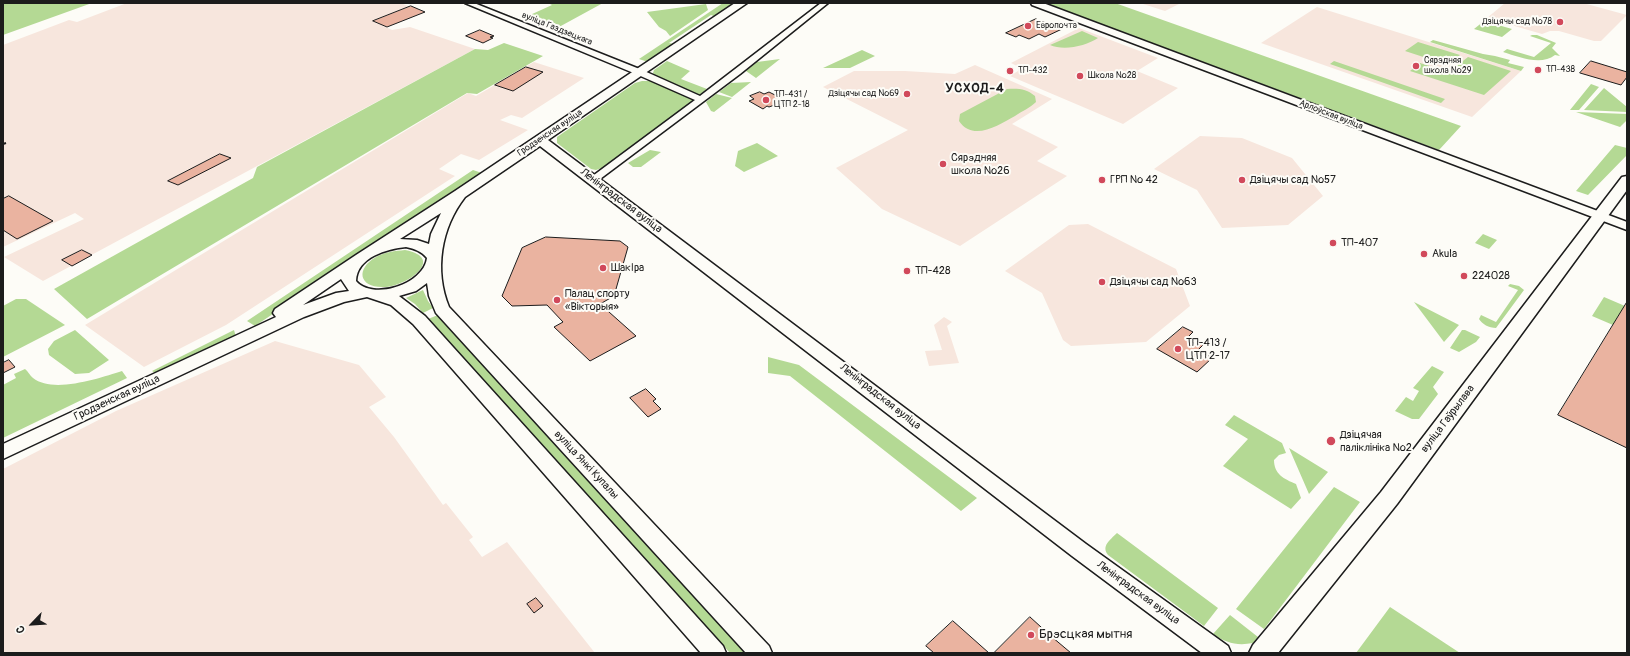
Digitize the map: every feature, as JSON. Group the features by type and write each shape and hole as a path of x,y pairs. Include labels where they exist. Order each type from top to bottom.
{"main road":[{"name":"Гродзенская вуліца","path":"230,345 460,194 742,3"},
{"name":"Ленінградская вуліца","path":"540,140 819,350 1079,550 1220,653"},
{"name":"вуліца Гаўрылава","path":"1262,653 1389,498 1627,180"},
{"name":"Гродзенская вуліца","path":"3,452 230,345 329,301 371,294 393,293 413,285 429,274 434,261 444,216 452,202 460,194"},
{"path":"434,261 431,252 424,247 406,243 394,244 366,255 353,266 349,275 350,282 356,289 396,301 419,320 715,653"},
{"name":"вуліца Янкі Купалы","path":"434,261 435,293 442,309 761,653"}],"street":[{"name":"вуліца Газдзецкага","path":"468,3 639,72"},
{"path":"593,180 825,3"},
{"name":"Арлоўская вуліца","path":"1035,3 1627,226"},
{"path":"639,72 700,99"}],"shaded area":[{"path":"127,3 401,3 410,7 373,21 392,30 410,27 475,49 43,281 4,257 84,219 75,213 3,247 3,45 69,20 77,22"},
{"path":"1140,3 1181,3 1165,11"},
{"name":"Дзіцячы сад №78","path":"1505,3 1583,3 1627,15 1601,41 1594,41 1559,31 1550,31 1542,34 1487,18"},
{"name":"Сярэдняя школа №29","path":"1317,7 1521,71 1472,117 1261,43"},
{"name":"Школа №28","path":"1079,28 1158,58 1137,71 1178,88 1123,124 1010,76 1018,71 1019,67 1011,63"},
{"path":"534,62 584,78 522,118 511,115 500,120 528,130 479,160 461,154 439,169 455,176 226,325 144,367 85,325 468,93 476,96"},
{"name":"Сярэдняя школа №26","path":"975,65 1052,99 1012,124 1058,147 1037,161 1067,176 960,246 882,209 836,168 908,130 823,87 854,71 905,71 955,74"},
{"name":"Дзіцячы сад №57","path":"1200,136 1242,138 1292,158 1323,196 1288,225 1222,228 1197,190 1154,169"},
{"name":"Дзіцячы сад №63","path":"1088,224 1176,269 1190,306 1146,342 1071,346 1063,340 1042,293 1005,271 1069,225"},
{"path":"944,317 952,322 947,326 959,363 929,366 925,351 942,350 934,325"},
{"path":"275,341 359,365 386,397 369,407 394,437 443,505 446,503 473,537 469,540 482,557 507,542 595,653 3,653 3,469 116,411"}],"green space":[{"path":"3,3 92,3 3,35"},
{"path":"548,3 603,3 559,27 530,15 552,5"},
{"path":"723,3 736,3 716,17 711,15 669,43 674,44 648,62 639,59"},
{"path":"1045,3 1115,3 1461,126 1439,150"},
{"path":"706,4 708,10 670,36 666,31 659,27 647,12"},
{"path":"1484,21 1512,29 1502,37 1474,29"},
{"path":"1082,31 1098,38 1075,47 1062,48 1050,45"},
{"path":"1537,35 1556,43 1552,48 1560,56 1555,55 1543,60 1530,60 1503,52 1507,49 1534,57 1551,43 1530,36"},
{"path":"1433,40 1510,60 1508,63 1524,67 1521,71 1430,42"},
{"path":"1418,42 1460,55 1448,65 1405,51"},
{"path":"504,43 543,56 477,94 467,93 87,319 54,289 253,178 257,167 475,49 488,50"},
{"path":"862,50 875,56 850,68 823,68"},
{"path":"1468,57 1511,71 1484,95 1410,71 1420,63 1449,72"},
{"path":"780,59 756,78 746,71 757,62"},
{"path":"667,61 690,71 681,79 707,89 699,95 655,76 653,73 654,70"},
{"path":"1334,61 1445,99 1441,103 1330,64"},
{"path":"651,81 695,99 602,168 596,170 591,169 557,143 557,137 635,83"},
{"path":"751,82 732,97 719,92 731,83"},
{"path":"1591,84 1599,87 1579,110 1570,110"},
{"path":"1604,88 1627,107 1627,112 1584,110"},
{"path":"1007,89 1026,90 1035,96 1036,102 1009,120 986,130 971,130 959,121 960,114"},
{"path":"716,94 732,98 714,112 711,111 706,102"},
{"path":"1576,112 1627,114 1627,120 1620,127"},
{"path":"757,143 778,156 744,172 735,166 738,151"},
{"path":"1615,145 1627,148 1627,155 1588,195 1576,191"},
{"path":"650,150 661,152 641,167 633,167 628,163"},
{"path":"473,170 482,173 255,326 247,321"},
{"path":"1483,234 1497,240 1489,249 1475,243"},
{"path":"405,250 417,254 423,259 423,265 418,272 393,286 376,286 365,281 363,272 369,262 383,254"},
{"path":"1510,284 1519,286 1524,290 1496,328 1482,323 1479,319 1481,315 1496,322 1518,290 1508,286"},
{"path":"423,290 433,308 423,313 415,304 406,298"},
{"path":"1604,297 1625,306 1613,325 1592,316"},
{"path":"16,299 26,299 65,325 3,357 3,306"},
{"path":"1414,302 1459,325 1444,342"},
{"path":"438,315 746,653 730,653 428,319"},
{"path":"75,330 109,360 89,373 75,374 49,355 48,349 54,341"},
{"path":"234,330 236,337 158,375 152,371"},
{"path":"1462,330 1480,337 1476,342 1459,352 1450,348"},
{"path":"768,357 799,365 977,498 961,511 790,376 768,373"},
{"path":"1432,366 1444,372 1433,387 1438,394 1419,419 1412,419 1395,411 1406,397 1413,401 1419,391 1413,388"},
{"path":"25,369 33,378 42,383 52,385 64,385 89,381 122,371 127,378 3,438 3,385 16,378 14,374"},
{"path":"1234,415 1282,443 1286,453 1279,455 1274,460 1274,465 1280,475 1296,484 1301,498 1291,509 1223,466 1248,439 1225,425"},
{"path":"1289,448 1328,472 1309,494"},
{"path":"1334,487 1360,502 1264,629 1236,609"},
{"path":"1117,533 1218,608 1204,626 1108,555 1105,549 1107,543"},
{"path":"1390,607 1460,653 1356,653"},
{"path":"1230,615 1258,637 1253,643 1232,643 1222,640 1213,634"}],"building":[{"path":"411,6 425,12 387,27 373,21"},
{"path":"1036,19 1062,29 1045,37 1039,34 1029,39 1019,35 1016,37 1006,33"},
{"path":"480,30 494,36 490,37 493,38 483,43 466,36"},
{"path":"1591,61 1627,72 1627,77 1621,85 1580,73"},
{"path":"526,67 543,72 513,91 495,85"},
{"name":"ТП-431 / ЦТП 2-18","path":"760,92 764,94 769,92 783,99 778,101 780,103 769,107 767,106 763,109 749,101 754,99 750,96"},
{"path":"220,154 231,158 178,185 168,181"},
{"path":"9,196 53,221 17,239 3,230 3,199"},
{"name":"Палац спорту «Вікторыя»","path":"546,237 620,241 628,247 614,296 600,304 636,336 590,361 554,327 563,322 547,305 512,306 502,296 522,248"},
{"path":"82,250 92,255 72,266 62,260"},
{"path":"1627,302 1627,448 1558,415"},
{"name":"ТП-413 / ЦТП 2-17","path":"1183,327 1193,332 1188,337 1203,345 1198,350 1212,358 1197,372 1157,349"},
{"path":"9,360 15,367 3,373 3,363"},
{"path":"646,389 656,399 653,401 661,409 648,417 630,398"},
{"path":"536,598 543,606 534,613 527,604"},
{"name":"Брэсцкая мытня","path":"1030,617 1052,637 1071,653 994,653"},
{"path":"953,621 989,653 934,653 926,646"}],"place":[{"name":"Дзіцячы сад №78","path":"1560,22"},
{"name":"Европочта","path":"1028,26"},
{"name":"Сярэдняя школа №29","path":"1416,66"},
{"name":"ТП-438","path":"1538,70"},
{"name":"ТП-432","path":"1010,71"},
{"name":"Школа №28","path":"1080,76"},
{"name":"Дзіцячы сад №69","path":"907,94"},
{"name":"ТП-431 / ЦТП 2-18","path":"766,100"},
{"name":"Сярэдняя школа №26","path":"943,164"},
{"name":"ГРП № 42","path":"1102,180"},
{"name":"Дзіцячы сад №57","path":"1242,180"},
{"name":"ТП-407","path":"1333,243"},
{"name":"Akula","path":"1424,254"},
{"name":"ШакІра","path":"603,268"},
{"name":"ТП-428","path":"907,271"},
{"name":"224028","path":"1464,276"},
{"name":"Дзіцячы сад №63","path":"1102,282"},
{"name":"Палац спорту «Вікторыя»","path":"557,300"},
{"name":"ТП-413 / ЦТП 2-17","path":"1178,349"},
{"name":"Дзіцячая паліклініка №2","path":"1331,441"},
{"name":"Брэсцкая мытня","path":"1031,635"}],"district":[{"name":"УСХОД-4","path":"975,89"}]}
